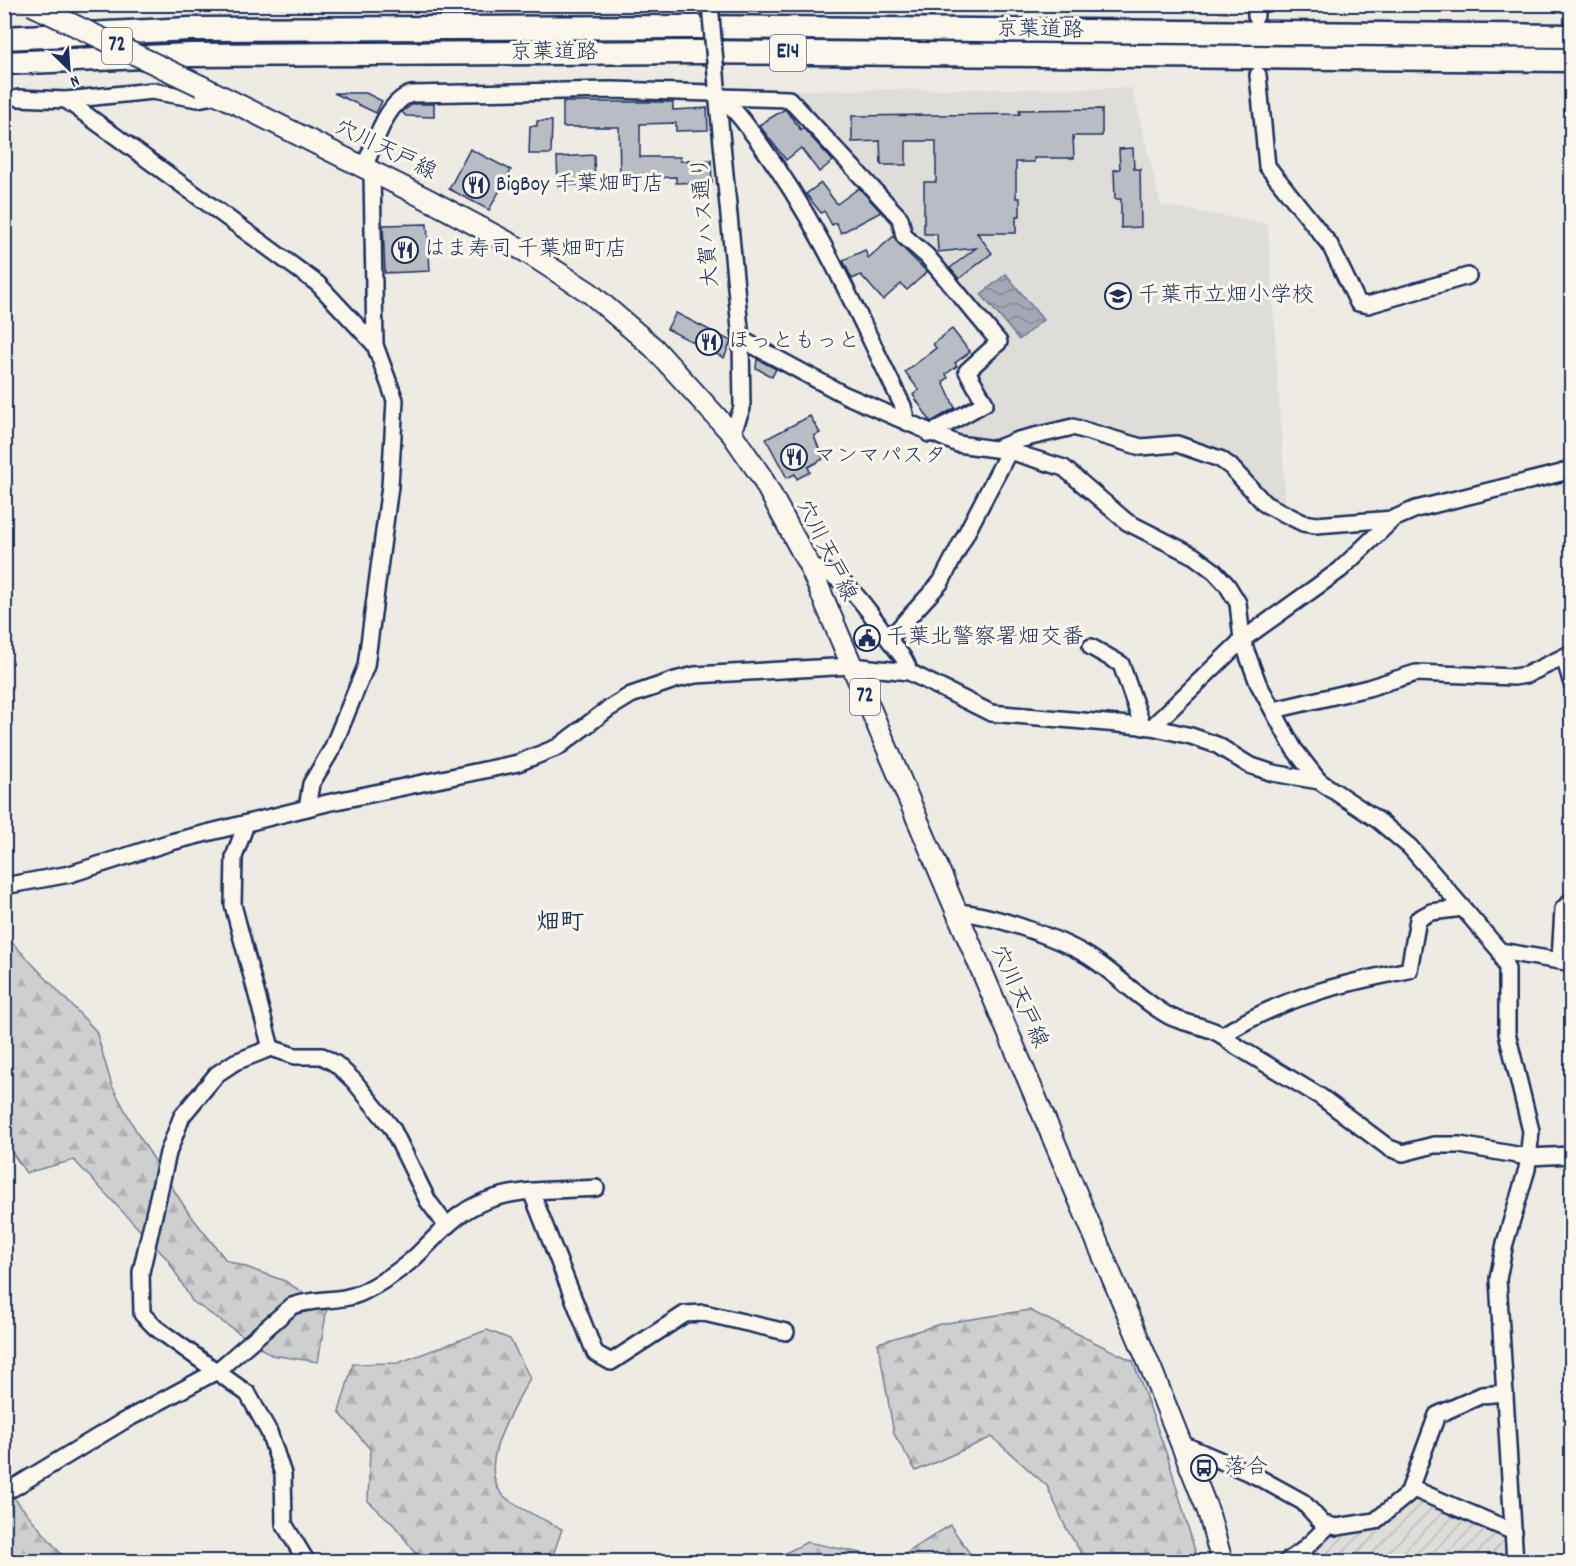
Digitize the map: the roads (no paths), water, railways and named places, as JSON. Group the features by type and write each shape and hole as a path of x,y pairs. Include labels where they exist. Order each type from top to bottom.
{"highway":[{"name":"京葉道路","path":"4,38 190,29 658,27 1572,36"},
{"name":"京葉道路","path":"4,63 191,55 623,52 1572,60"}],"main road":[{"name":"穴川天戸線","path":"31,5 201,86 528,253 590,293 654,348 732,434 761,476 810,567 1182,1444 1208,1511 1222,1562"}],"street":[{"name":"大賀ハス通り","path":"710,4 741,339 742,408 732,434"},
{"path":"1258,75 1267,166 1330,245 1358,303 1368,306 1468,276"},
{"path":"307,808 311,784 332,749 366,666 390,486 395,399 375,345 368,170 393,108 399,99 411,94 612,90 710,93 717,91 789,99 900,218 904,236 927,256 999,342 967,371 985,403 929,434"},
{"path":"18,98 66,100 152,91 198,99 219,95"},
{"path":"717,91 735,110 777,167 814,228 903,406 907,422"},
{"path":"66,100 318,284 375,345"},
{"path":"741,339 845,395 929,434 958,444 1002,450 1064,468 1127,522 1194,555 1214,571 1227,585 1238,603 1242,640 1253,672 1294,749 1319,781 1369,814 1410,847 1500,951 1507,969 1507,1033 1531,1131 1528,1157 1498,1279 1515,1562"},
{"path":"889,639 941,582 1002,450 1018,440 1073,427 1140,447 1177,444 1220,459 1230,466 1265,504 1303,523 1316,525 1393,519 1416,509 1561,473 1572,467"},
{"path":"1147,727 1242,640 1340,570 1393,519"},
{"path":"810,567 822,569 848,587 878,620 908,664 909,672"},
{"path":"1091,647 1121,664 1147,727"},
{"path":"1274,710 1368,688 1416,673 1514,677 1526,675 1568,655 1572,684"},
{"path":"4,886 70,874 171,842 307,808 536,757 558,747 608,709 631,695 695,675 852,666 909,672 970,705 991,713 1147,727 1217,745 1249,765 1272,773 1319,781"},
{"path":"246,824 234,857 233,905 271,1048"},
{"path":"1500,951 1566,962 1563,909 1568,901 1572,900"},
{"path":"1223,1035 1250,1017 1298,997 1348,982 1409,970 1418,919 1431,912 1463,908"},
{"path":"955,912 971,913 1018,926 1087,956 1171,1016 1223,1035 1231,1044 1321,1096 1389,1148 1403,1153 1434,1145 1460,1144 1528,1157 1572,1155"},
{"path":"307,1562 284,1524 283,1474 269,1432 248,1394 156,1328 142,1314 141,1272 168,1153 182,1116 217,1074 235,1062 271,1048 295,1056 322,1056 336,1064 354,1081 392,1128 428,1201 446,1225"},
{"path":"4,1490 13,1488 122,1422 217,1371 292,1306 306,1301 332,1300 360,1293 383,1281 412,1260 446,1225 482,1202 531,1191 596,1188"},
{"path":"531,1191 595,1353 611,1362 685,1314 704,1313 786,1332"},
{"path":"1182,1444 1254,1475 1303,1502 1323,1524 1337,1527 1375,1521 1408,1494 1437,1414 1482,1395 1505,1393"},
{"path":"1411,1488 1514,1532"},
{"path":"1286,1562 1302,1551 1329,1525"}],"water":[{"path":"1006,274 1043,320 1019,340 981,294"}],"place":[{"name":"BigBoy 千葉畑町店","path":"476,185"},
{"name":"はま寿司 千葉畑町店","path":"405,250"},
{"name":"千葉市立畑小学校","path":"1118,296"},
{"name":"ほっともっと","path":"709,342"},
{"name":"マンマパスタ","path":"794,457"},
{"name":"千葉北警察署畑交番","path":"867,638"},
{"name":"落合","path":"1204,1468"}],"district":[{"name":"畑町","path":"560,924"}]}
